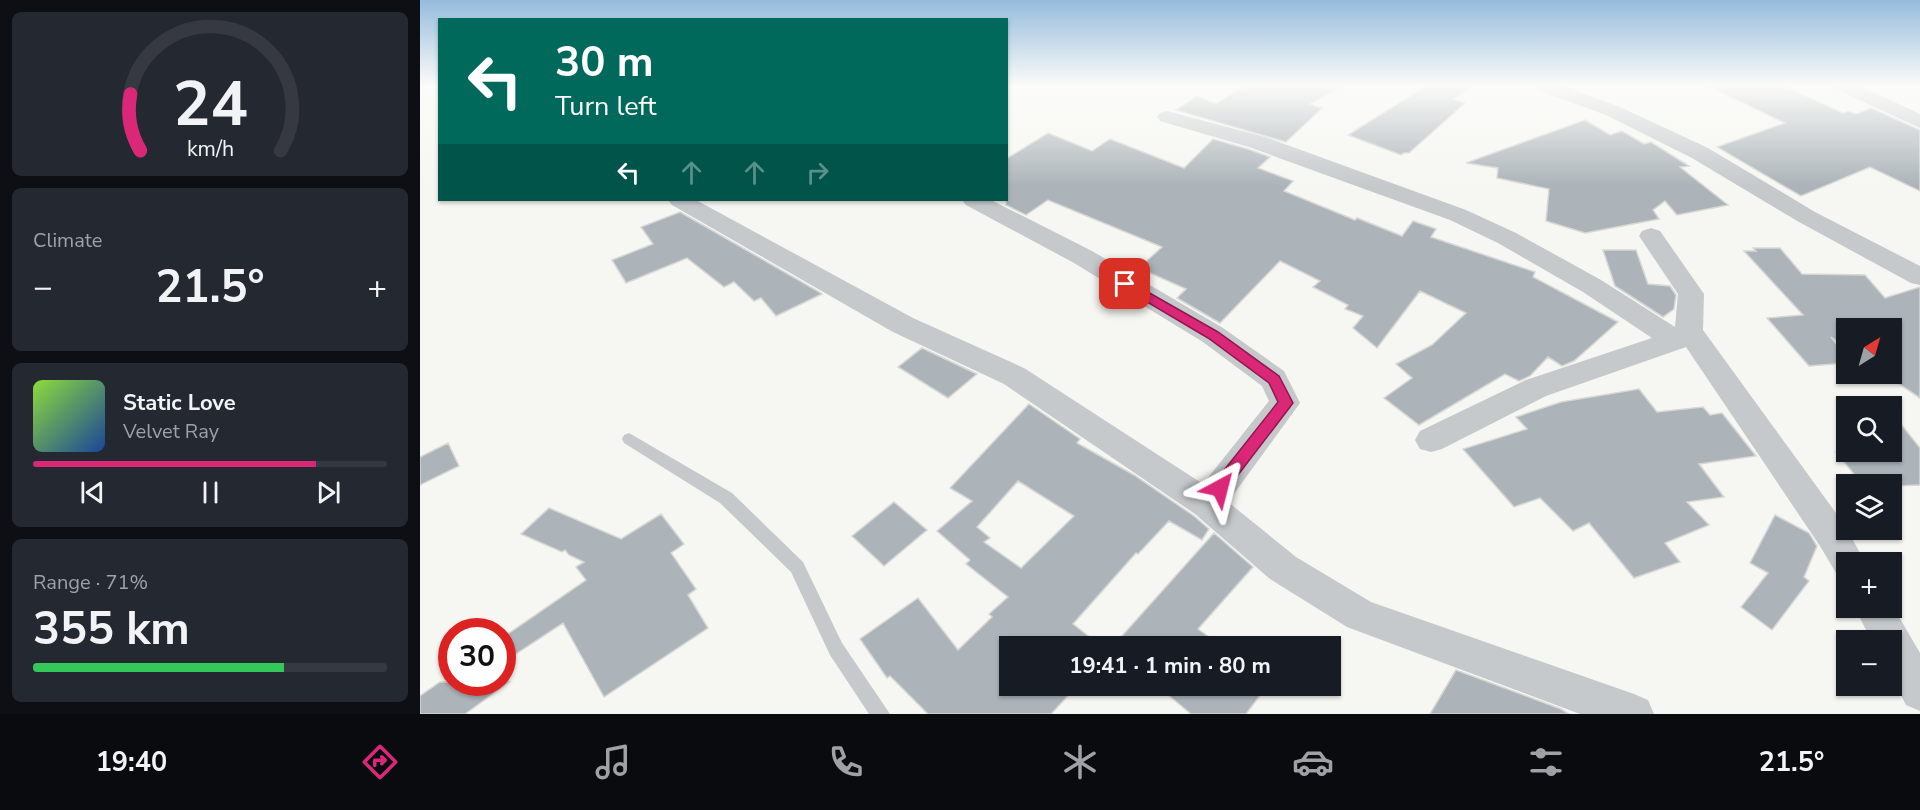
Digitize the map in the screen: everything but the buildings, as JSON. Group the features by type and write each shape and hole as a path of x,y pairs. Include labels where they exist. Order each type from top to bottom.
{"street":[{"path":"1175,119 1257,142 1458,215 1507,238 1682,336 1832,535 1842,552"},
{"path":"1630,119 1700,153 1807,217 1920,278"},
{"path":"682,201 903,325 1014,376 1207,504 1283,568 1360,615 1634,714"},
{"path":"976,201 1083,257 1213,335 1274,379 1285,403 1207,504"},
{"path":"1651,236 1691,294 1682,336"},
{"path":"1431,440 1536,388 1682,336"},
{"path":"1879,618 1920,691"}],"lane":[{"path":"629,440 726,498 797,567 836,649 880,714"}],"route":[{"path":"1125,284 1213,335 1274,379 1280,391 1285,403 1220,488"}]}
